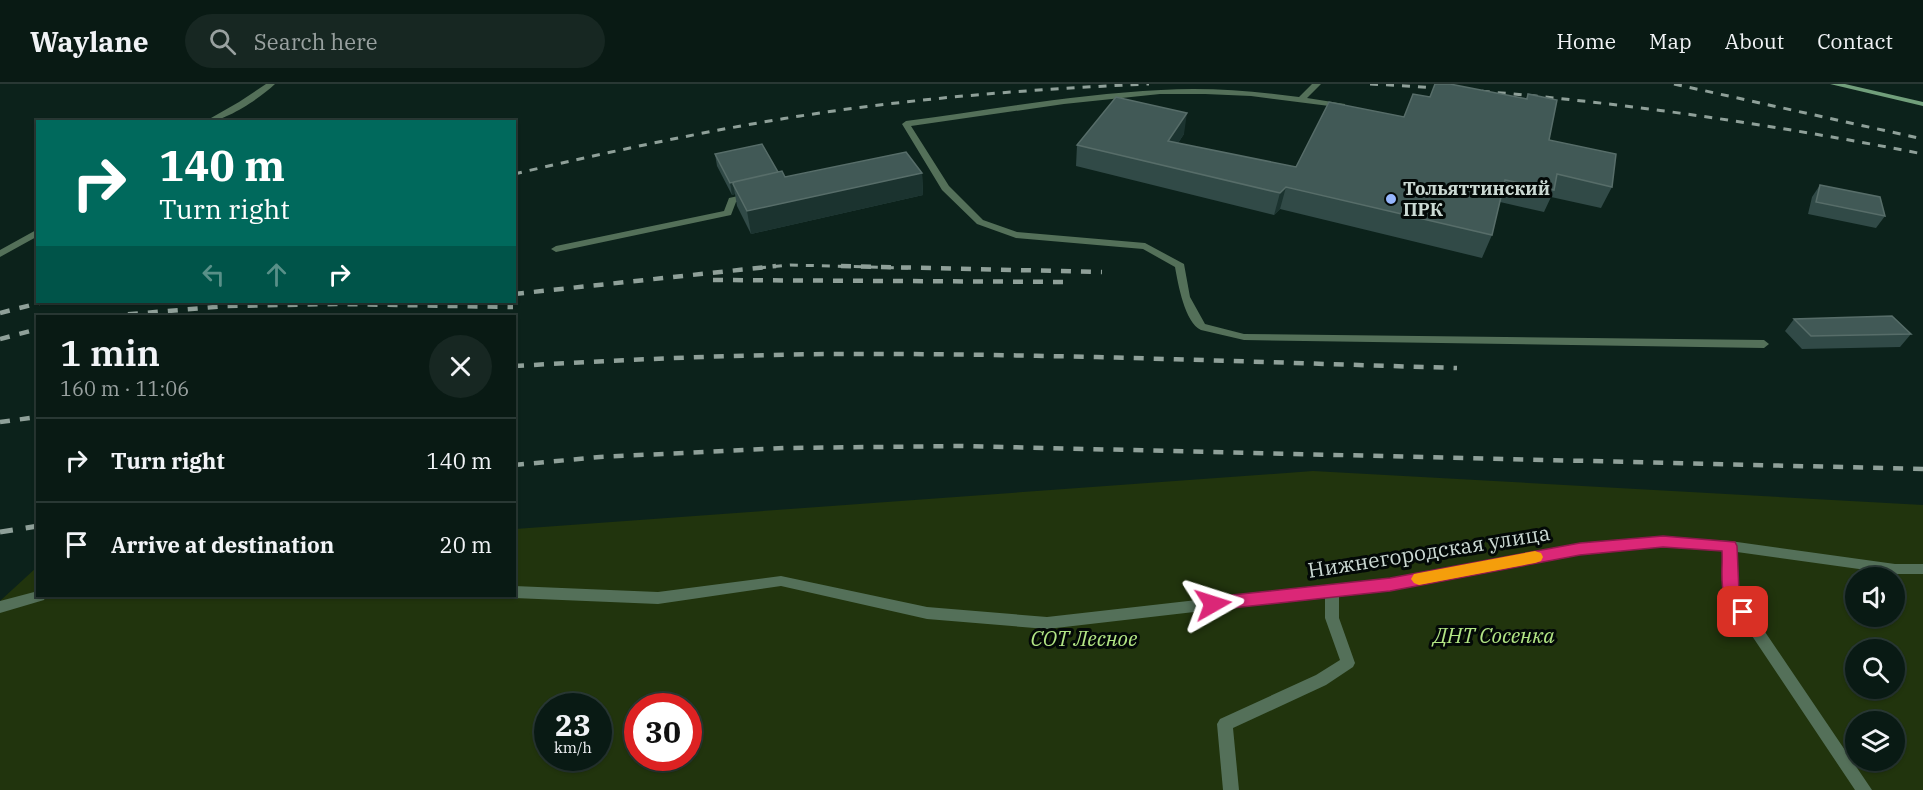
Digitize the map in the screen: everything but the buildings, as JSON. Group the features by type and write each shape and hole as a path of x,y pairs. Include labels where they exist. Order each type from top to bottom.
{"main road":[{"path":"1834,84 1923,104"}],"street":[{"path":"211,120 242,104 271,84"},
{"path":"1301,99 1317,84"},
{"path":"1353,108 1301,99 1207,92 1161,92 906,124 945,188 980,222 1016,235 1145,246 1180,266 1185,297 1201,327 1244,337 1764,344"},
{"path":"915,160 926,157"},
{"path":"556,249 728,213 732,200 766,193"},
{"path":"0,254 36,233"},
{"name":"Нижнегородская улица","path":"516,592 658,598 781,581 927,613 1047,622 1390,584 1580,549 1663,542 1730,546 1895,569 1923,569"},
{"path":"1730,546 1731,593 1864,790"},
{"path":"1232,790 1229,784 1225,724 1321,680 1348,663 1332,618 1332,591"},
{"path":"0,607 36,597"}],"green space":[{"name":"СОТ Лесное","path":"1313,471 1923,505 1923,790 0,790 0,601 36,568 36,597 516,597 516,529"}],"railway":[{"path":"516,174 692,135 843,110 974,95 1149,84"},
{"path":"1370,84 1510,94 1648,109 1786,129 1923,154"},
{"path":"1674,84 1923,139"},
{"path":"758,268 790,265 908,268"},
{"path":"516,294 776,266"},
{"path":"841,266 1102,272"},
{"path":"713,280 1071,282"},
{"path":"0,313 39,303"},
{"path":"120,315 227,306 337,304 513,307"},
{"path":"0,339 36,330"},
{"path":"516,366 752,355 909,354 1144,358 1457,368"},
{"path":"0,422 36,417"},
{"path":"516,465 600,457 784,448 962,446 1923,469"},
{"path":"0,532 36,526"}],"slow traffic":[{"path":"1419,579 1535,557"}],"place":[{"name":"Тольяттинский ПРК","path":"1391,199"}],"route":[{"path":"1213,604 1390,584 1580,549 1663,542 1730,546 1731,593 1743,612"}],"park label":[{"name":"ДНТ Сосенка","path":"1494,636"}]}
